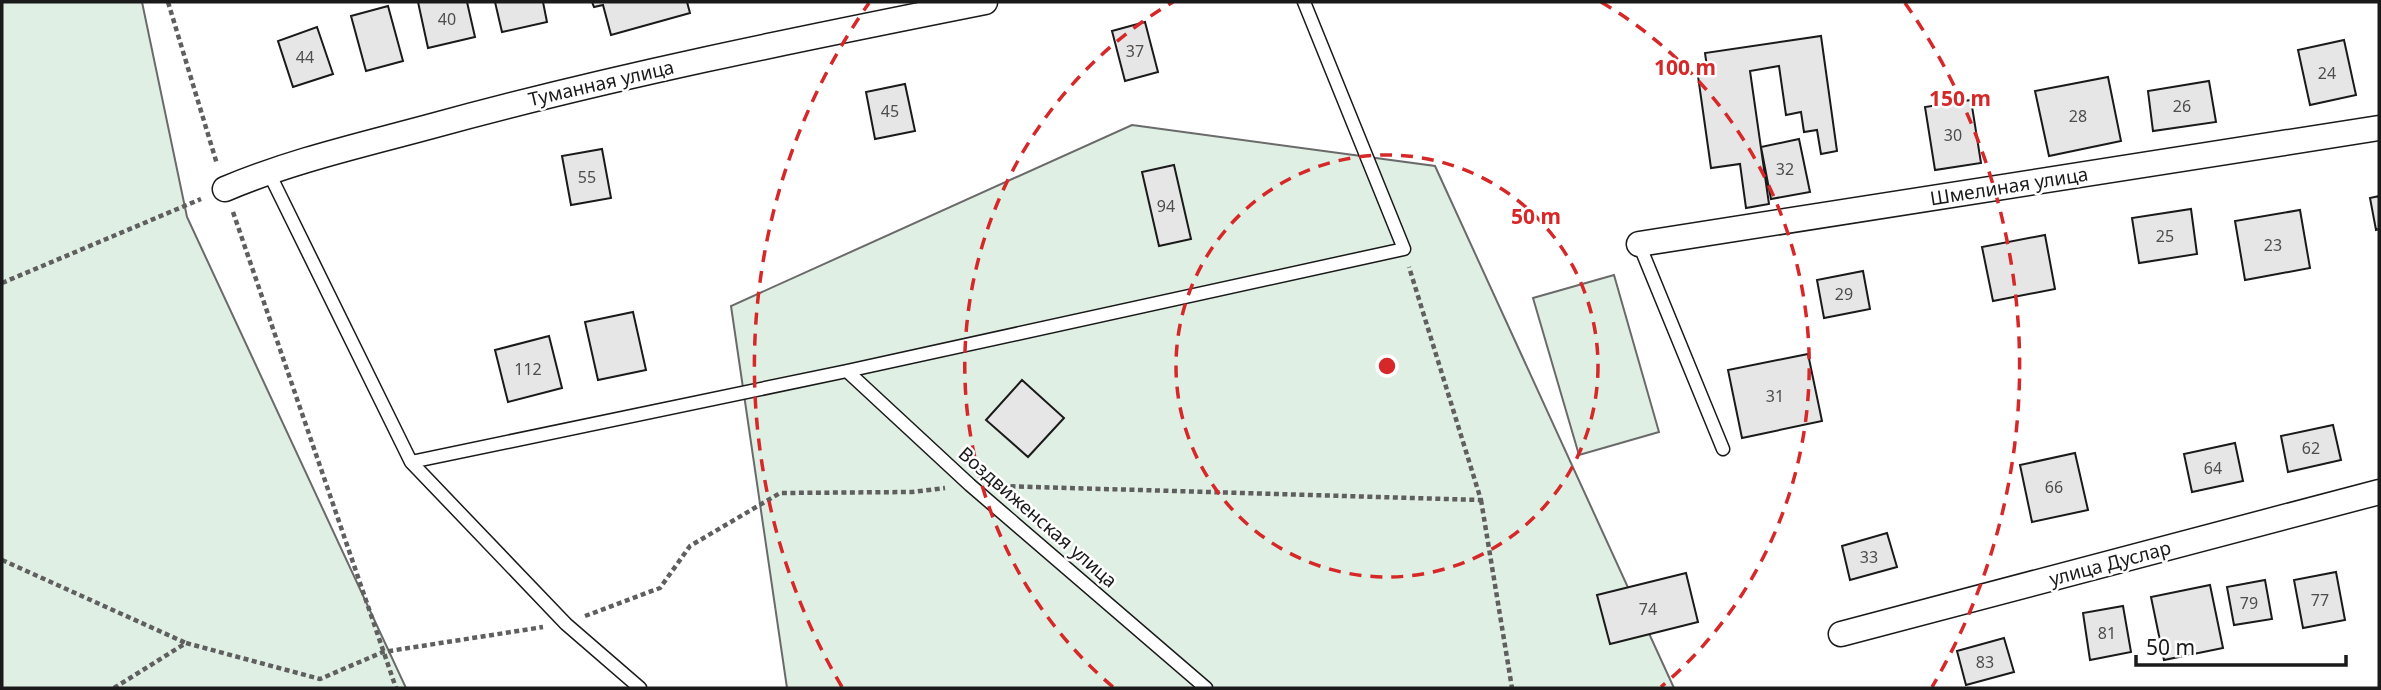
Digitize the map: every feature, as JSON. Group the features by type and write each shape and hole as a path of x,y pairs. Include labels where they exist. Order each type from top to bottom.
{"street":[{"name":"Туманная улица","path":"225,189 268,171 538,97 747,50 985,2"},
{"name":"Шмелиная улица","path":"1640,244 2379,128"},
{"name":"улица Дуслар","path":"1841,634 2379,492"}],"lane":[{"path":"411,462 847,371 1404,249 1304,2"},
{"path":"268,171 411,462 566,624 640,688"},
{"path":"1640,244 1723,449"},
{"name":"Воздвиженская улица","path":"847,371 970,485 1206,688"}],"path":[{"path":"168,2 225,189 396,688"},
{"path":"2,283 225,189"},
{"path":"1404,249 1481,499 1512,688"},
{"path":"2,560 186,643 320,679 383,652 566,624 660,588 690,546 780,493 912,492 970,485 1481,499"},
{"path":"114,688 186,643"}],"green space":[{"path":"2,2 142,2 187,217 406,688 2,688"},
{"path":"1132,125 1435,166 1674,688 787,688 731,306"},
{"path":"1614,275 1659,432 1579,455 1533,298"}],"building":[{"path":"418,2 467,2 475,37 428,48"},
{"path":"495,2 543,2 547,22 502,32"},
{"path":"592,2 687,2 690,13 611,35 603,5 594,7"},
{"path":"388,6 403,61 366,71 351,16"},
{"path":"1145,22 1158,72 1125,81 1112,31"},
{"path":"317,27 333,74 293,87 278,41"},
{"path":"1821,36 1837,151 1821,154 1817,130 1804,132 1801,112 1786,115 1779,66 1750,71 1769,204 1746,208 1740,164 1711,168 1697,69 1707,67 1705,53"},
{"path":"2344,40 2356,95 2310,105 2298,50"},
{"path":"2108,77 2121,141 2049,156 2035,91"},
{"path":"2209,81 2216,122 2153,131 2148,91"},
{"path":"905,84 915,131 875,139 866,92"},
{"path":"1971,100 1981,163 1935,170 1925,107"},
{"path":"1799,139 1810,192 1771,199 1761,147"},
{"path":"602,149 611,198 571,205 562,156"},
{"path":"1174,165 1191,239 1159,246 1142,172"},
{"path":"2379,196 2379,229 2376,230 2370,198"},
{"path":"2191,209 2197,254 2139,263 2132,218"},
{"path":"2300,210 2310,268 2245,280 2235,221"},
{"path":"2045,235 2055,289 1993,301 1982,247"},
{"path":"1863,271 1870,309 1824,318 1817,280"},
{"path":"633,312 646,370 598,380 585,322"},
{"path":"549,336 562,388 508,402 495,350"},
{"path":"1808,354 1822,421 1742,438 1728,370"},
{"path":"1022,380 1064,418 1028,457 986,420"},
{"path":"2333,425 2341,460 2288,472 2281,436"},
{"path":"2235,443 2243,481 2192,492 2184,454"},
{"path":"2075,453 2088,510 2032,522 2020,465"},
{"path":"1887,533 1897,567 1850,580 1842,546"},
{"path":"2336,572 2345,620 2303,628 2294,580"},
{"path":"1686,573 1698,622 1610,644 1597,595"},
{"path":"2265,580 2272,619 2234,625 2227,587"},
{"path":"2210,585 2223,648 2164,660 2151,597"},
{"path":"2123,606 2131,652 2090,660 2083,613"},
{"path":"2004,638 2014,672 1966,685 1957,651"}]}
